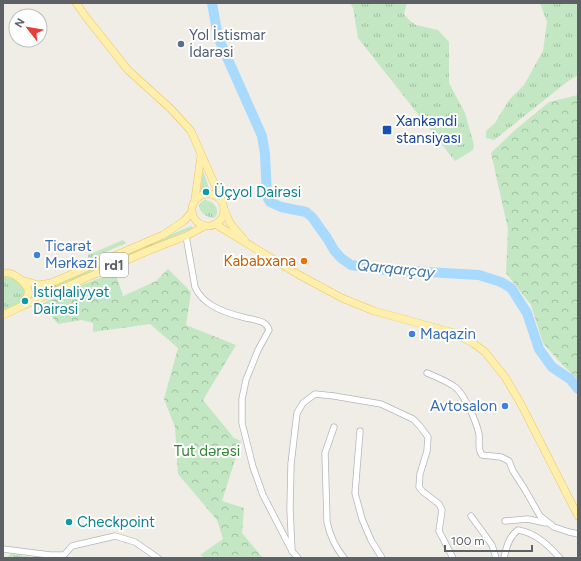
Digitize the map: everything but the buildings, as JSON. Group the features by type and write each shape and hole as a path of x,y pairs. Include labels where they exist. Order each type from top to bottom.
{"main road":[{"path":"76,3 128,70 171,109 191,131 230,222 249,246"},
{"path":"201,155 192,212 196,221 205,226 215,224 221,218 224,209"},
{"path":"195,199 199,196 209,194 218,198 222,202"},
{"name":"rd1","path":"21,280 39,285 51,284 163,235 184,221 192,212"},
{"path":"215,224 249,246 342,298 374,311 451,332 473,343 485,352 505,377 521,404 578,516"},
{"name":"rd1","path":"22,306 150,250 186,236 205,226"},
{"path":"3,315 22,306 29,293 27,286 21,280 4,272"}],"street":[{"path":"186,236 194,287 198,294 206,301 226,312 263,322 268,326 269,330 258,350 246,380 242,399 242,423 262,495 292,550 298,558"},
{"path":"427,373 455,387 462,394 478,429 480,453 484,456 504,458 508,461 540,516 548,523"},
{"path":"292,550 290,509 291,464 297,413 303,403 315,394 381,404 413,419 419,425 428,437 427,451 420,474 419,487 439,504 442,510 439,531 453,558"},
{"path":"334,426 325,453 327,522 333,542 344,558"},
{"path":"360,431 355,493 362,519 371,540 382,558"},
{"path":"471,516 492,545 496,558"},
{"path":"505,521 528,519 548,523 565,531 578,534"},
{"path":"504,558 510,539 518,530 544,541 560,558"},
{"path":"3,549 40,556 64,555 72,546 115,536 135,542 158,558"}],"green space":[{"path":"350,3 407,3 404,14 410,21 416,25 438,30 449,42 449,83 465,113 474,145 473,150 455,161 358,38 353,8"},
{"path":"540,3 578,3 578,75 494,140 486,138 486,131 495,123 509,100 524,85 543,51 547,22"},
{"path":"578,95 578,380 543,343 531,305 506,273 508,229 491,153 515,130 549,102"},
{"path":"203,171 210,191 200,192"},
{"path":"204,200 207,200 213,204 217,209 214,218 207,216 200,209 199,206"},
{"path":"191,226 193,227 191,229 34,297 34,289 46,288"},
{"path":"123,240 126,243 88,260 88,255"},
{"name":"Tut dərəsi","path":"168,269 191,292 186,325 236,345 203,400 234,438 241,441 222,501 244,508 242,533 263,558 206,558 200,555 223,539 217,520 178,474 175,427 164,399 178,348 150,324 93,332 93,323 81,320 58,324 47,311 41,308 33,312 32,309 62,293 115,272 123,296 156,281"},
{"path":"3,277 9,277 22,284 24,293 19,305 3,312"},
{"path":"10,554 38,558 7,558"}],"waterway":[{"name":"Qarqarçay","path":"212,3 218,37 262,136 265,154 267,197 270,202 281,207 306,212 312,217 334,250 341,258 351,265 376,269 479,275 501,282 511,288 527,313 539,349 552,367 570,379 578,389"}],"place":[{"name":"Yol İstismar İdarəsi","path":"181,44"},
{"name":"Xankəndi stansiyası","path":"387,130"},
{"name":"Üçyol Dairəsi","path":"206,192"},
{"name":"Ticarət Mərkəzi","path":"37,255"},
{"name":"Kababxana","path":"304,261"},
{"name":"İstiqlaliyyət Dairəsi","path":"25,301"},
{"name":"Maqazin","path":"412,334"},
{"name":"Avtosalon","path":"505,406"},
{"name":"Checkpoint","path":"69,522"}]}
